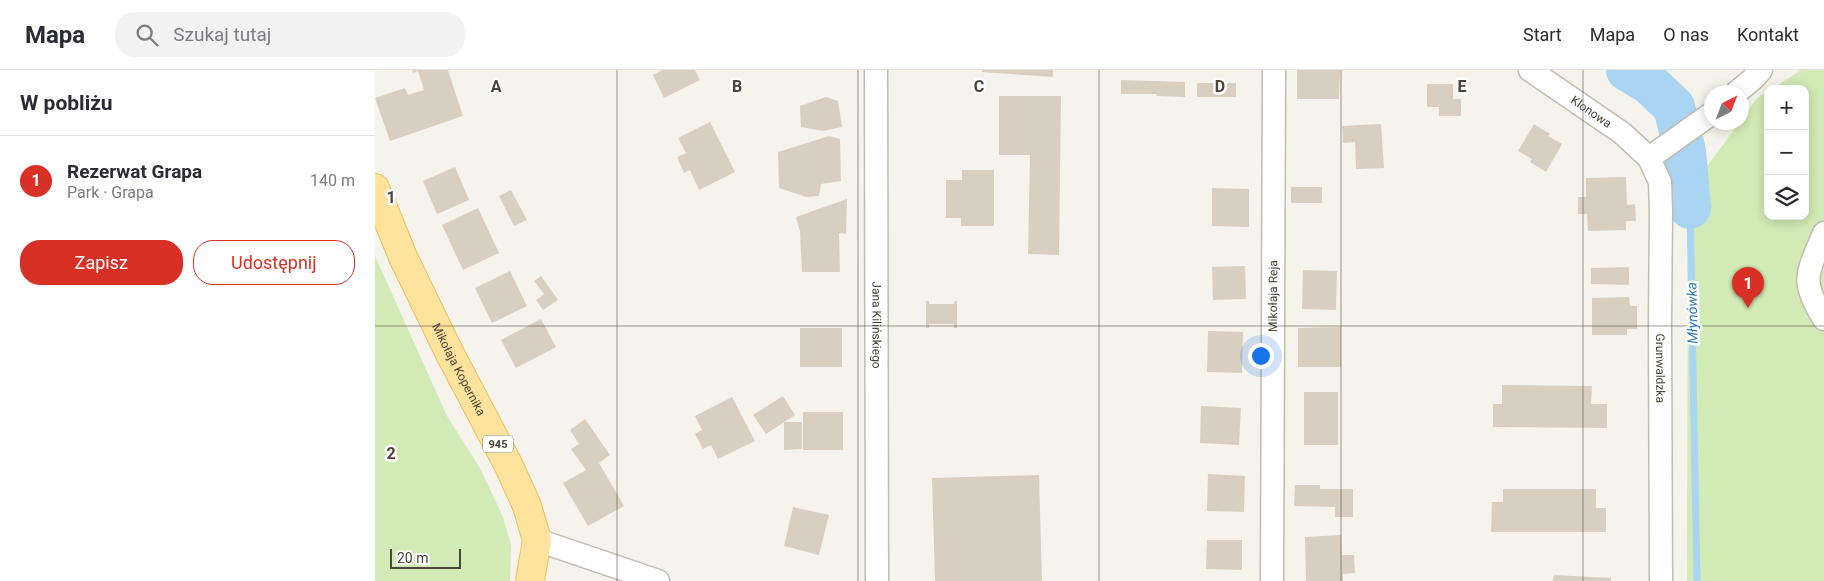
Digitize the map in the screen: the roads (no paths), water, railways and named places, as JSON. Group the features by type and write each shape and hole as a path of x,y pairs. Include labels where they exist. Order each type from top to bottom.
{"main road":[{"name":"Mikołaja Kopernika","path":"375,188 407,266 449,352 509,466 527,506 537,540 530,581"}],"street":[{"name":"Jana Kilińskiego","path":"876,70 877,581"},
{"name":"Mikołaja Reja","path":"1272,581 1274,70"},
{"name":"Klonowa","path":"1530,70 1622,133 1649,158"},
{"path":"1649,158 1704,119"},
{"name":"Grunwaldzka","path":"1649,158 1660,182 1661,211 1661,581"},
{"path":"1824,233 1808,273 1807,282 1810,293 1824,319"},
{"path":"537,540 658,581"}],"waterway":[{"name":"Młynówka","path":"1627,70 1650,84 1674,107 1685,151 1690,208"},
{"name":"Młynówka","path":"1690,208 1697,581"}],"place":[{"name":"Rezerwat Grapa","path":"1748,308"}]}
